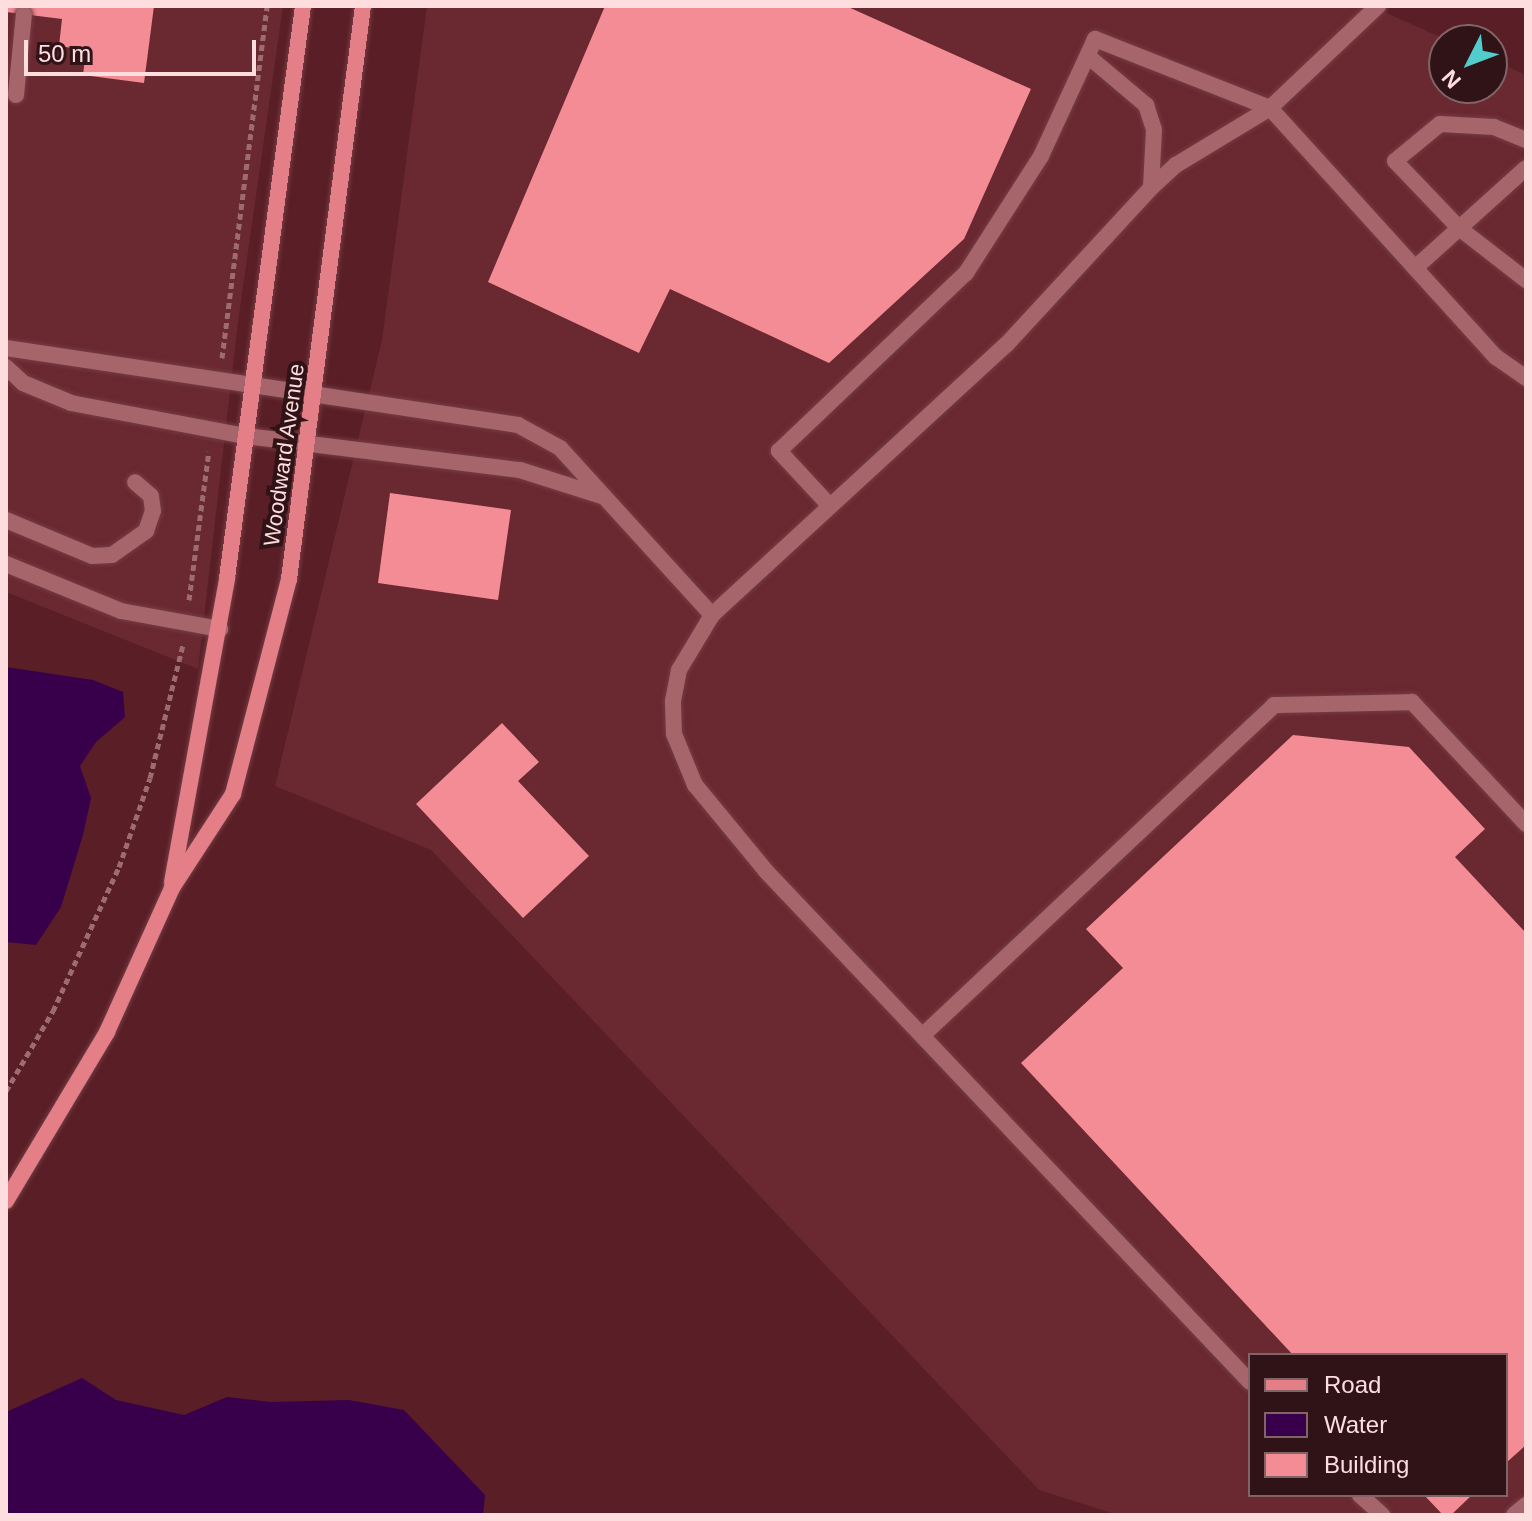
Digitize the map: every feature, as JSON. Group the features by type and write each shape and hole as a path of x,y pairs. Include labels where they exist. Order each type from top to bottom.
{"main road":[{"name":"Woodward Avenue","path":"172,888 220,629 303,6"},
{"name":"Woodward Avenue","path":"6,1201 107,1032 172,888 233,794 289,579 316,391 363,6"}],"lane":[{"path":"1248,1380 766,871 695,785 674,734 673,701 679,670 712,615 1006,345 1176,165 1270,108 1378,6"},
{"path":"16,95 24,14"},
{"path":"829,505 779,451 966,273 1041,156 1095,39 1270,108 1496,357 1526,378"},
{"path":"1089,57 1146,105 1154,130 1151,188"},
{"path":"1523,276 1459,228 1395,161 1440,124 1494,127 1526,140"},
{"path":"1415,268 1526,168"},
{"path":"6,348 48,358 316,391 518,425 560,448 712,615"},
{"path":"6,367 23,383 71,403 246,436 520,470 607,498"},
{"path":"6,520 92,556 112,555 146,531 153,511 151,496 135,482"},
{"path":"6,564 121,611 220,629"},
{"path":"923,1035 1274,705 1412,702 1526,824"},
{"path":"1362,1497 1382,1515"},
{"path":"1514,1515 1526,1505"}],"path":[{"path":"223,344 267,6"},
{"path":"192,584 208,458"},
{"path":"6,1091 53,1011 119,867 150,778 180,663"}],"shaded area":[{"path":"6,6 283,6 238,322 198,669 6,592"},
{"path":"427,6 1371,6 1428,32 1428,104 1508,104 1508,67 1526,75 1526,1515 1118,1515 1039,1490 431,850 275,786 382,340"}],"water":[{"path":"6,667 93,680 123,692 125,717 96,742 80,766 91,798 83,835 61,907 36,945 6,942"},
{"path":"82,1378 116,1400 184,1415 227,1397 271,1402 349,1400 404,1410 485,1495 483,1515 6,1515 6,1412"}],"building":[{"path":"6,6 154,6 144,83 83,75 86,50 59,46 62,19 6,12"},
{"path":"605,6 846,6 1031,89 964,239 829,363 670,289 639,353 488,282"},
{"path":"390,493 511,510 498,600 378,583"},
{"path":"502,723 539,762 518,781 589,856 523,918 416,804"},
{"path":"1293,735 1409,747 1485,829 1455,857 1526,933 1526,1445 1508,1461 1508,1353 1291,1353 1021,1063 1123,968 1086,929"},
{"path":"1426,1497 1470,1497 1451,1515 1443,1515"}]}
